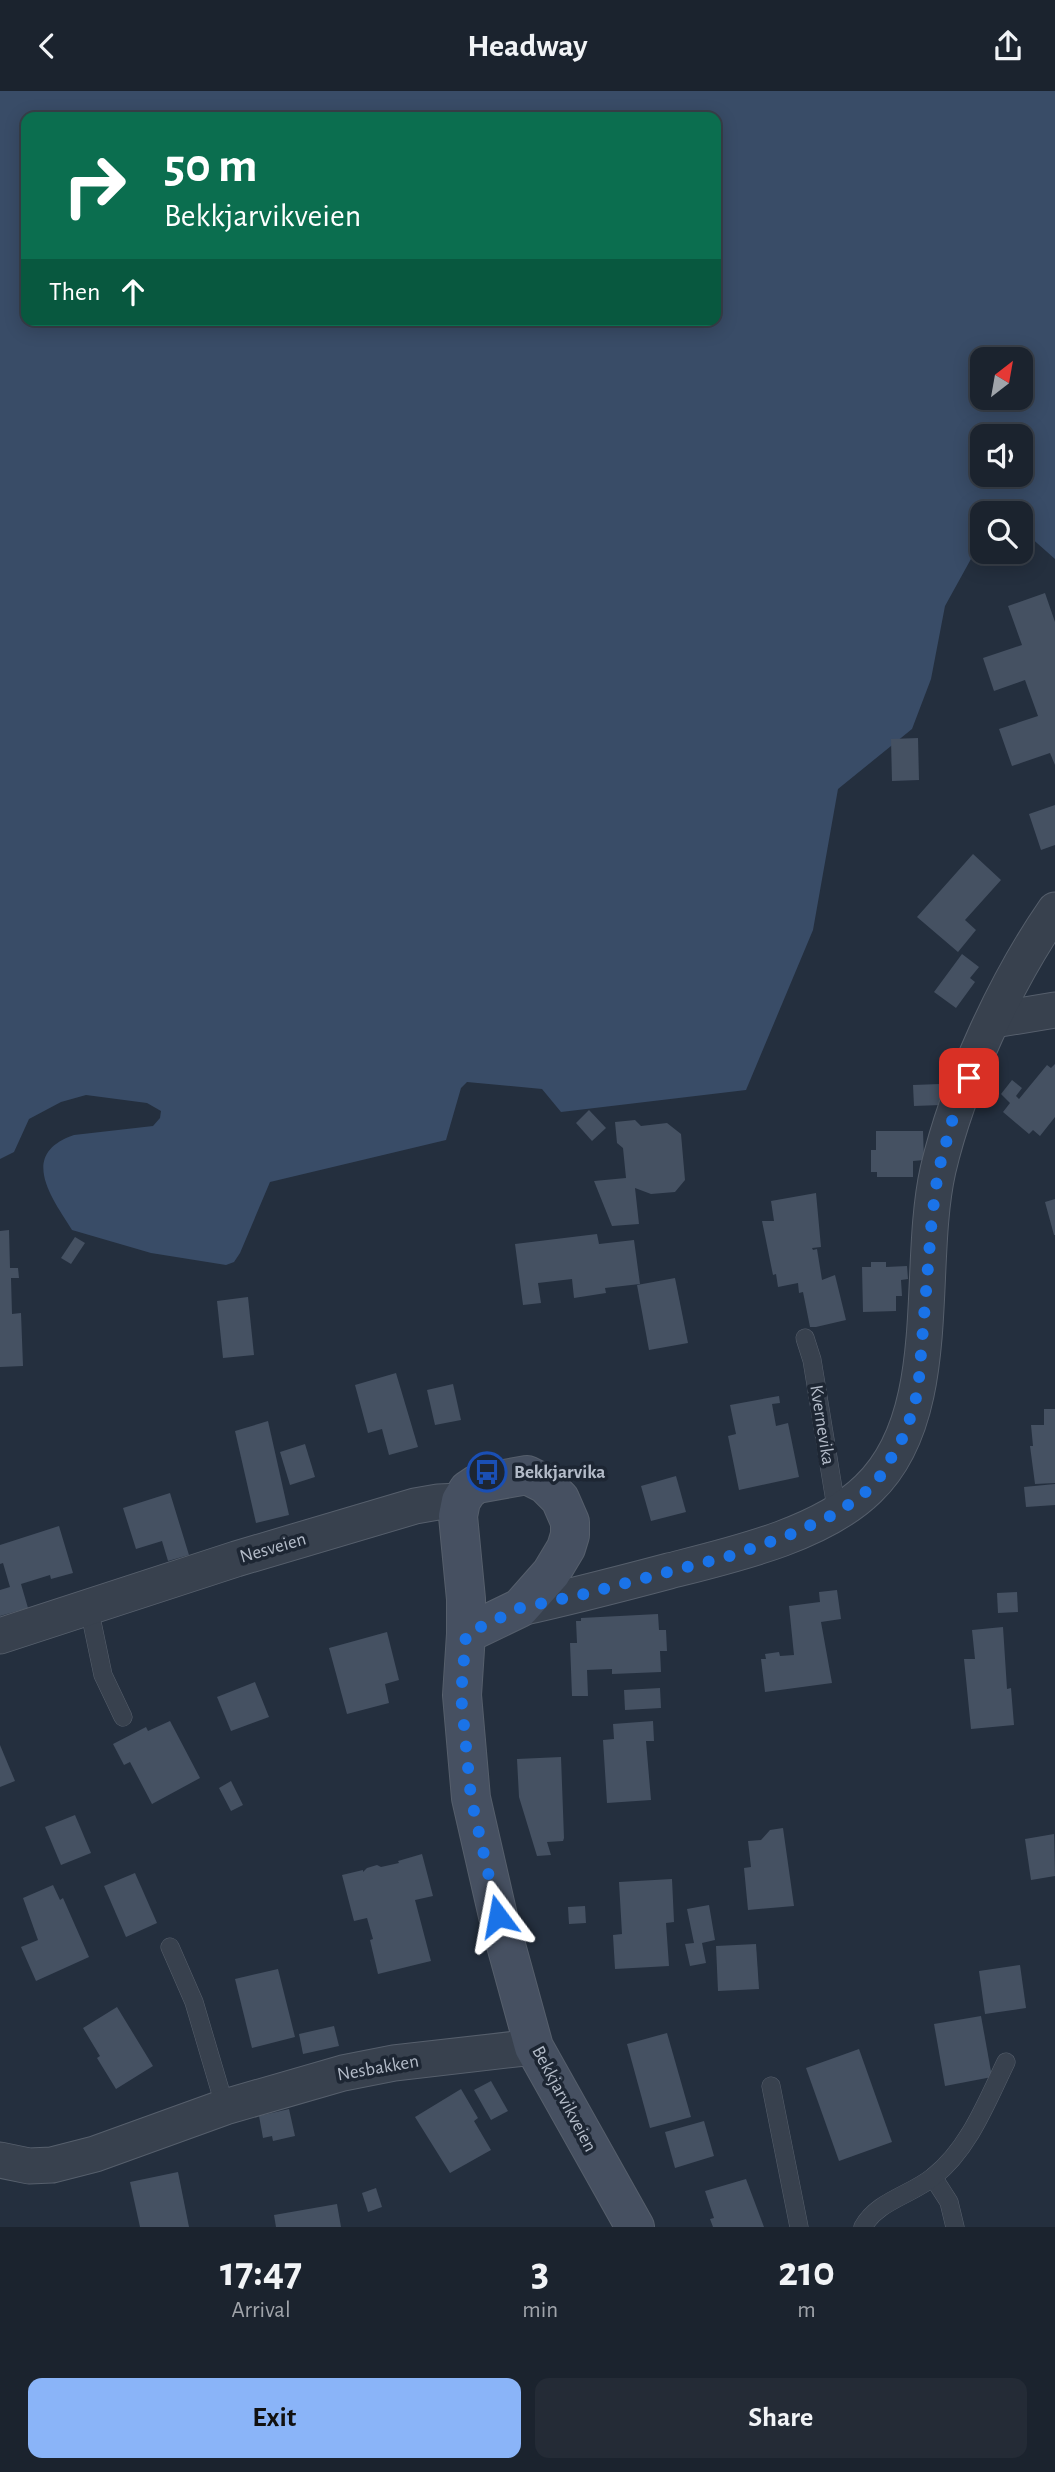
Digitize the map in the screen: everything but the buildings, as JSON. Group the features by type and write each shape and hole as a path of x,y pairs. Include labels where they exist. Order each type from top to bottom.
{"street":[{"path":"466,1634 520,1608 733,1555 789,1535 837,1513 867,1491 882,1474 906,1432 918,1391 932,1217 938,1172 952,1121 994,1020 1035,939 1055,910"},
{"path":"994,1020 1055,1010"},
{"path":"461,1501 468,1490 477,1484 527,1475 545,1484 560,1499 569,1522 570,1535 566,1548 551,1573 520,1608"},
{"name":"Nesveien","path":"0,1636 236,1559 402,1510 438,1502 461,1501"},
{"name":"Bekkjarvikveien","path":"461,1501 458,1516 466,1599 461,1695 471,1798 498,1916 534,2047 635,2227"},
{"name":"Nesbakken","path":"0,2160 29,2167 52,2165 95,2154 225,2107 343,2073 394,2063 534,2047"}],"lane":[{"name":"Kvernevika","path":"805,1338 812,1360 837,1513"},
{"path":"89,1608 103,1675 123,1717"},
{"path":"170,1947 194,2002 225,2107"},
{"path":"863,2227 870,2215 933,2177 965,2142 1006,2062"},
{"path":"771,2086 799,2227"},
{"path":"933,2177 949,2202 955,2227"}],"water":[{"path":"0,91 1055,91 1055,559 1033,540 1033,501 970,501 970,561 945,606 931,679 912,729 838,789 813,930 746,1090 561,1112 542,1089 467,1082 461,1088 446,1140 270,1182 240,1253 234,1262 226,1265 151,1253 72,1230 49,1191 43,1165 47,1153 57,1143 74,1135 153,1126 160,1118 161,1111 147,1103 86,1095 61,1102 29,1119 14,1152 0,1159"}],"place":[{"name":"Bekkjarvika","path":"487,1472"}],"route":[{"path":"498,1916 471,1798 465,1746 461,1695 466,1634 520,1608 733,1555 789,1535 837,1513 867,1491 894,1456 906,1432 918,1391 938,1172 952,1121 969,1078"}]}
